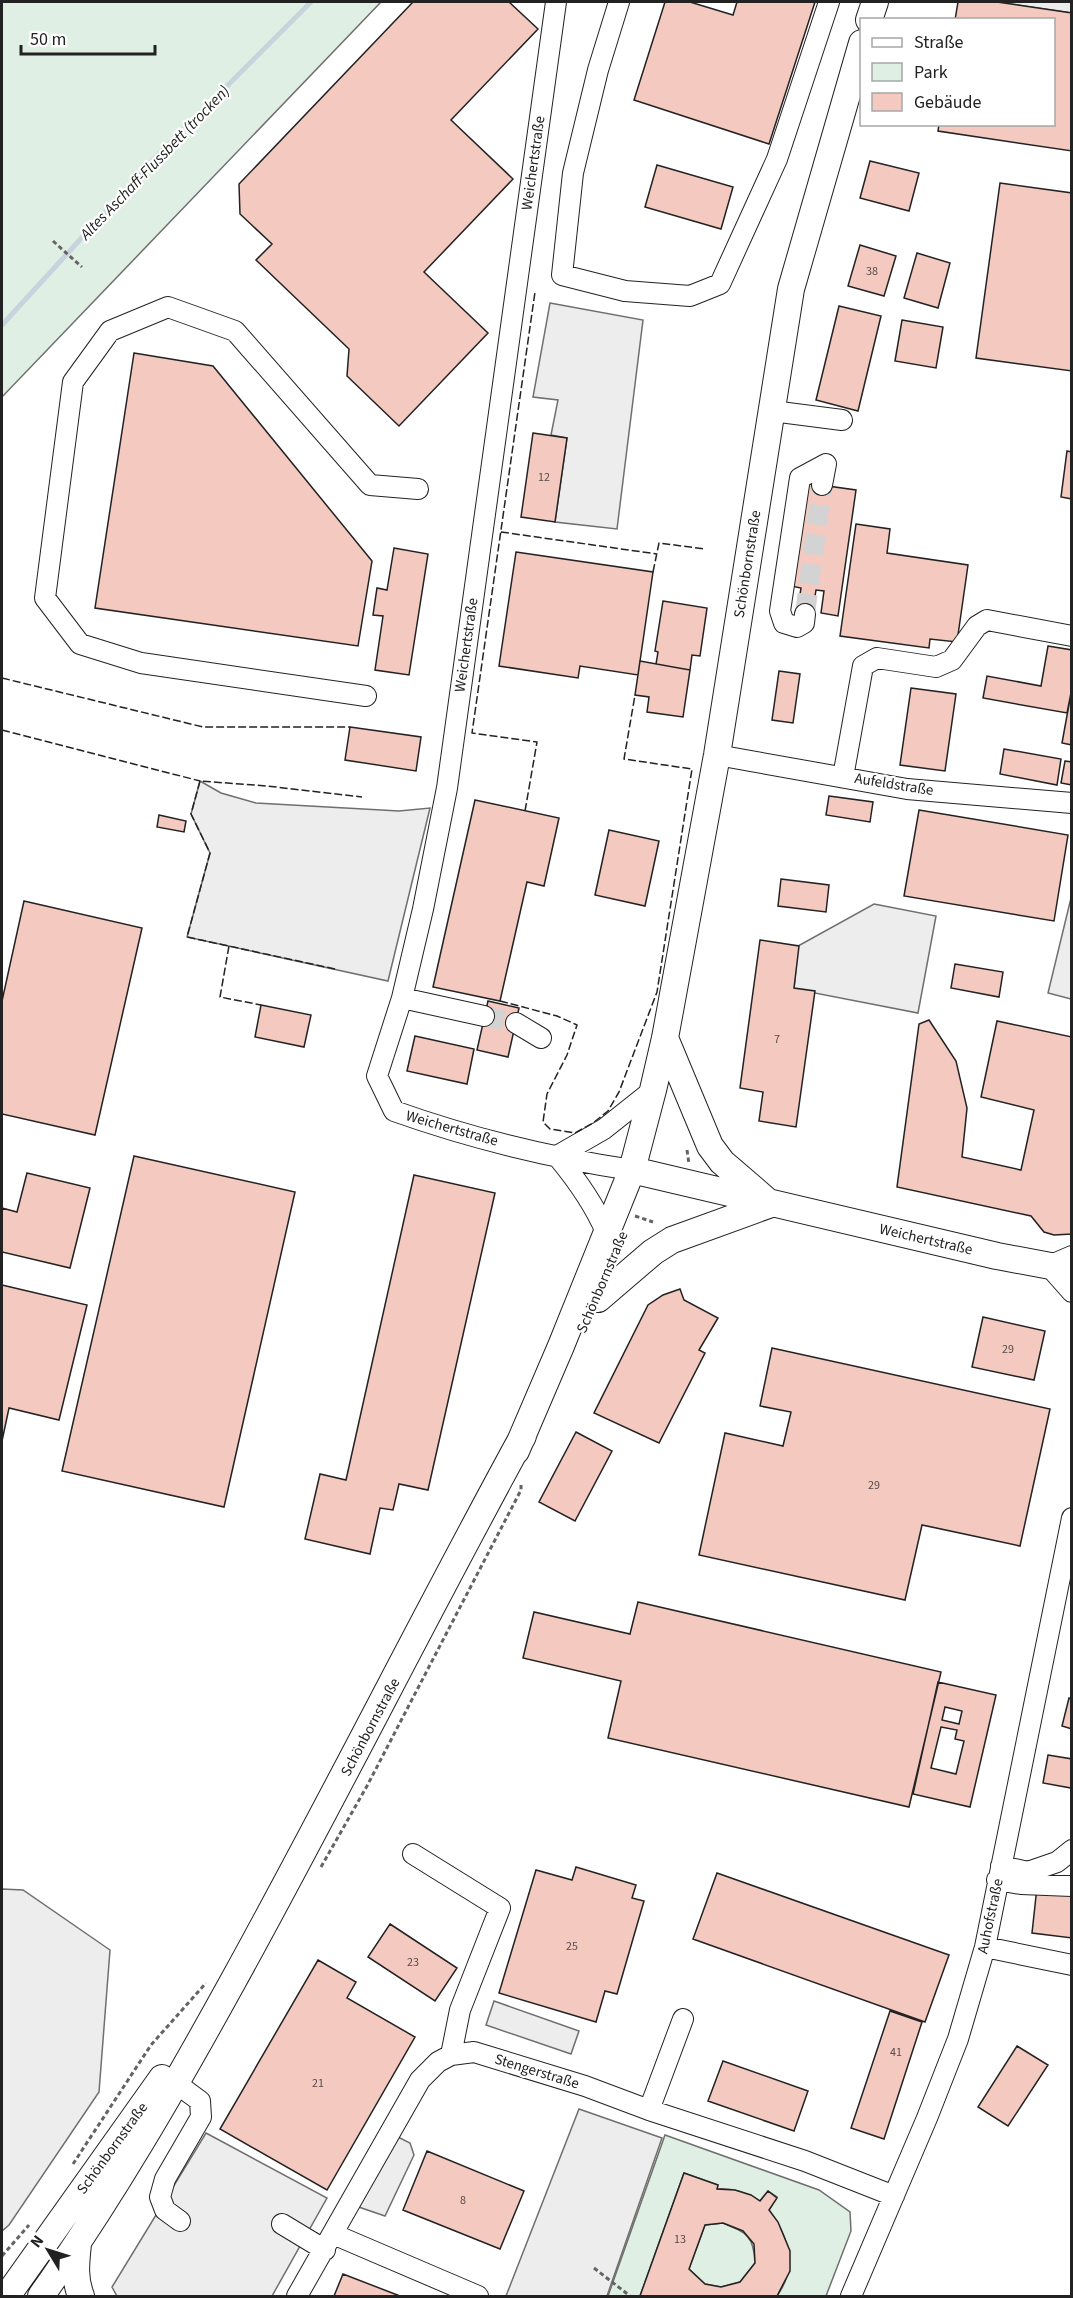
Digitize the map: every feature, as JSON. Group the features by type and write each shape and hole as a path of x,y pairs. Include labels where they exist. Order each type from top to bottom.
{"main road":[{"path":"869,18 874,2"},
{"name":"Schönbornstraße","path":"41,2296 78,2244 177,2084 340,1782 382,1730 516,1450 632,1170 665,1038 717,755 791,289 860,47"},
{"path":"665,1038 710,1146 738,1177 771,1204"},
{"name":"Schönbornstraße","path":"516,1450 598,1299 630,1215 632,1170"},
{"name":"Weichertstraße","path":"632,1170 771,1204 1064,1264"},
{"path":"598,1299 653,1252 672,1240 771,1204"},
{"name":"Schönbornstraße","path":"15,2290 165,2074 222,2002"},
{"path":"78,2244 75,2270 76,2285 81,2296"}],"street":[{"name":"Weichertstraße","path":"556,2 447,788 423,909 402,998 377,1076 394,1111 435,1125 557,1156 632,1170"},
{"path":"619,2 598,70 573,173 562,275 625,291 690,296 720,284 777,159 829,2"},
{"path":"366,696 141,663 80,644 45,598 74,382 110,331 168,308 235,331 370,485 418,489"},
{"path":"772,411 842,420"},
{"path":"805,614 804,623 797,627 784,623 780,611 800,478 826,464 822,486"},
{"path":"843,777 863,666 877,658 936,667 952,660 977,626 987,620 1071,636"},
{"name":"Aufeldstraße","path":"717,755 906,789 1071,803"},
{"path":"402,998 484,1016"},
{"path":"516,1023 541,1038"},
{"path":"606,1232 586,1193 557,1156 604,1129 653,1090"},
{"name":"Weichertstraße","path":"1064,1264 1071,1292"},
{"name":"Auhofstraße","path":"851,2296 958,2039 985,1947 1071,1518"},
{"path":"999,1873 1028,1872 1057,1862 1071,1850"},
{"path":"297,2296 420,2080 438,2062 451,2055 460,2010 500,1908 413,1854"},
{"path":"999,1873 1021,1884 1071,1886"},
{"path":"985,1947 1071,1965"},
{"path":"649,2110 683,2019"},
{"name":"Stengerstraße","path":"451,2055 474,2052 585,2086 649,2110 806,2161 894,2196"},
{"path":"177,2084 200,2101 201,2117 165,2179 160,2197 165,2210 180,2221"},
{"path":"282,2224 478,2296"}],"path":[{"path":"53,242 82,267"},
{"path":"367,1786 382,1730 521,1490 516,1450"},
{"path":"69,2168 151,2045 208,1980"},
{"path":"2,2256 29,2224"},
{"path":"594,2268 630,2296"}],"green space":[{"path":"2,2 381,2 2,397"},
{"path":"665,2135 819,2190 850,2212 851,2231 826,2296 777,2296 784,2285 789,2263 786,2241 769,2210 777,2197 768,2191 760,2201 739,2191 717,2189 718,2185 684,2173 640,2296 608,2296"},
{"path":"723,2223 748,2237 753,2247 755,2263 740,2282 721,2287 705,2284 689,2269 705,2225"}],"shaded area":[{"path":"997,2 1071,2 1071,13"},
{"path":"550,303 643,320 617,529 555,522 567,438 551,435 558,400 533,397"},
{"path":"200,781 221,793 256,803 399,811 430,808 388,981 187,937 210,853 191,814"},
{"path":"1071,898 1072,999 1048,993"},
{"path":"874,904 936,916 918,1013 794,989 798,946"},
{"path":"2,1889 23,1890 110,1950 99,2092 9,2225 2,2231"},
{"path":"494,2001 579,2031 571,2054 486,2025"},
{"path":"579,2109 662,2138 607,2296 506,2296"},
{"path":"206,2133 327,2198 272,2296 117,2296 112,2287"},
{"path":"390,2133 410,2143 414,2155 385,2216 350,2204"}],"building":[{"path":"413,2 509,2 538,29 451,120 513,179 424,272 488,333 399,426 347,376 349,349 256,260 272,244 240,214 239,184"},
{"path":"665,2 690,2 733,15 737,2 815,2 769,144 634,100"},
{"path":"958,2 997,2 1072,13 1072,151 938,131 939,126 1055,126 1055,18 955,18"},
{"path":"870,161 919,173 909,211 860,198"},
{"path":"657,165 733,187 721,229 645,207"},
{"path":"1000,183 1072,193 1072,371 976,358"},
{"path":"860,245 896,256 884,296 848,286"},
{"path":"917,253 950,263 938,308 904,298"},
{"path":"839,306 881,316 858,411 816,400"},
{"path":"902,320 943,327 936,368 895,361"},
{"path":"134,353 213,366 372,561 358,646 95,608"},
{"path":"533,433 567,438 555,522 521,517"},
{"path":"1067,451 1072,452 1072,499 1061,497"},
{"path":"806,483 856,490 838,616 821,613 824,591 816,590 812,615 797,613 801,588 791,586"},
{"path":"856,524 890,529 887,553 968,565 957,642 930,639 929,648 840,636"},
{"path":"394,548 428,554 409,675 375,670 383,616 373,615 377,588 387,590"},
{"path":"516,552 653,572 638,675 580,666 578,678 499,666"},
{"path":"663,601 707,608 700,656 692,655 690,670 656,664 658,652 655,651"},
{"path":"1048,646 1072,650 1072,688 1067,713 983,698 987,676 1041,686"},
{"path":"640,661 690,670 683,717 647,712 649,697 635,695"},
{"path":"779,671 800,674 793,723 772,720"},
{"path":"911,688 956,694 945,771 900,765"},
{"path":"1072,688 1072,745 1062,743"},
{"path":"350,727 421,737 416,771 345,760"},
{"path":"1004,749 1061,759 1057,785 1000,774"},
{"path":"1065,761 1072,762 1072,785 1061,783"},
{"path":"829,796 873,802 870,822 826,815"},
{"path":"475,800 559,818 544,886 527,882 500,1001 433,987"},
{"path":"919,810 1068,835 1054,921 904,896"},
{"path":"159,815 186,821 184,832 157,827"},
{"path":"609,830 659,841 645,906 595,895"},
{"path":"781,879 829,885 826,912 778,906"},
{"path":"24,901 142,928 95,1135 2,1114 2,1001"},
{"path":"760,940 799,946 794,988 815,991 796,1127 759,1121 763,1092 740,1088"},
{"path":"955,964 1003,972 999,997 951,988"},
{"path":"488,1001 519,1008 508,1057 477,1050"},
{"path":"261,1005 311,1015 304,1047 255,1037"},
{"path":"929,1020 956,1061 967,1108 962,1157 1021,1170 1034,1110 981,1097 997,1021 1072,1037 1072,1234 1054,1235 1044,1232 1031,1216 897,1187 919,1024"},
{"path":"415,1036 474,1049 467,1084 407,1071"},
{"path":"134,1156 295,1192 224,1507 62,1471"},
{"path":"27,1173 90,1188 70,1268 2,1252 2,1208 17,1212"},
{"path":"414,1175 495,1193 428,1490 399,1484 393,1510 380,1508 370,1554 305,1539 320,1474 346,1480"},
{"path":"2,1285 87,1305 59,1420 9,1408 2,1441"},
{"path":"680,1289 684,1300 718,1318 699,1350 705,1353 659,1443 594,1413 648,1305 663,1295"},
{"path":"983,1317 1045,1331 1034,1380 972,1367"},
{"path":"772,1348 1050,1409 1020,1546 922,1525 905,1600 699,1555 725,1433 783,1446 791,1412 760,1406"},
{"path":"576,1432 612,1451 575,1521 539,1502"},
{"path":"638,1602 941,1672 909,1807 608,1738 621,1681 523,1658 534,1612 630,1634"},
{"path":"938,1682 996,1695 970,1807 913,1794","holes":["945,1707 962,1711 959,1724 942,1720","941,1727 957,1730 955,1739 964,1741 956,1774 931,1768"]},
{"path":"1069,1698 1072,1699 1072,1729 1062,1726"},
{"path":"1048,1755 1072,1759 1071,1788 1043,1783"},
{"path":"576,1867 636,1885 632,1898 644,1901 617,1994 605,1991 596,2022 499,1993 536,1870 572,1880"},
{"path":"717,1873 949,1955 925,2022 693,1939"},
{"path":"1037,1887 1072,1891 1072,1938 1032,1933"},
{"path":"390,1924 457,1968 435,2001 368,1957"},
{"path":"318,1960 356,1982 347,1998 415,2037 327,2190 220,2129"},
{"path":"890,2011 922,2022 884,2139 851,2128"},
{"path":"1017,2046 1048,2065 1008,2126 978,2107"},
{"path":"723,2061 808,2091 794,2131 708,2101"},
{"path":"427,2151 524,2191 500,2249 403,2210"},
{"path":"684,2173 718,2185 717,2189 735,2190 751,2195 760,2201 768,2191 777,2198 769,2210 778,2222 790,2251 790,2271 777,2296 640,2296","holes":["723,2223 743,2231 754,2244 755,2263 740,2282 721,2287 705,2284 689,2269 705,2225"]},
{"path":"343,2274 400,2296 334,2296"}],"waterway":[{"name":"Altes Aschaff-Flussbett (trocken)","path":"2,325 152,161 311,2"}],"tunnel":[{"path":"805,614 822,485"},
{"path":"484,1016 516,1023"}],"fence":[{"path":"525,811 537,742 472,733 535,292"},
{"path":"501,532 657,554"},
{"path":"653,572 659,543 705,549"},
{"path":"2,678 203,727 350,727"},
{"path":"500,1001 557,1016 577,1025 567,1055 547,1094 543,1122 550,1129 575,1133 608,1111 619,1092 657,992 692,769 624,759 635,695"},
{"path":"2,730 200,781"},
{"path":"335,969 187,937 210,853 191,814 200,781 362,797"},
{"path":"229,946 220,997 261,1005"}]}
